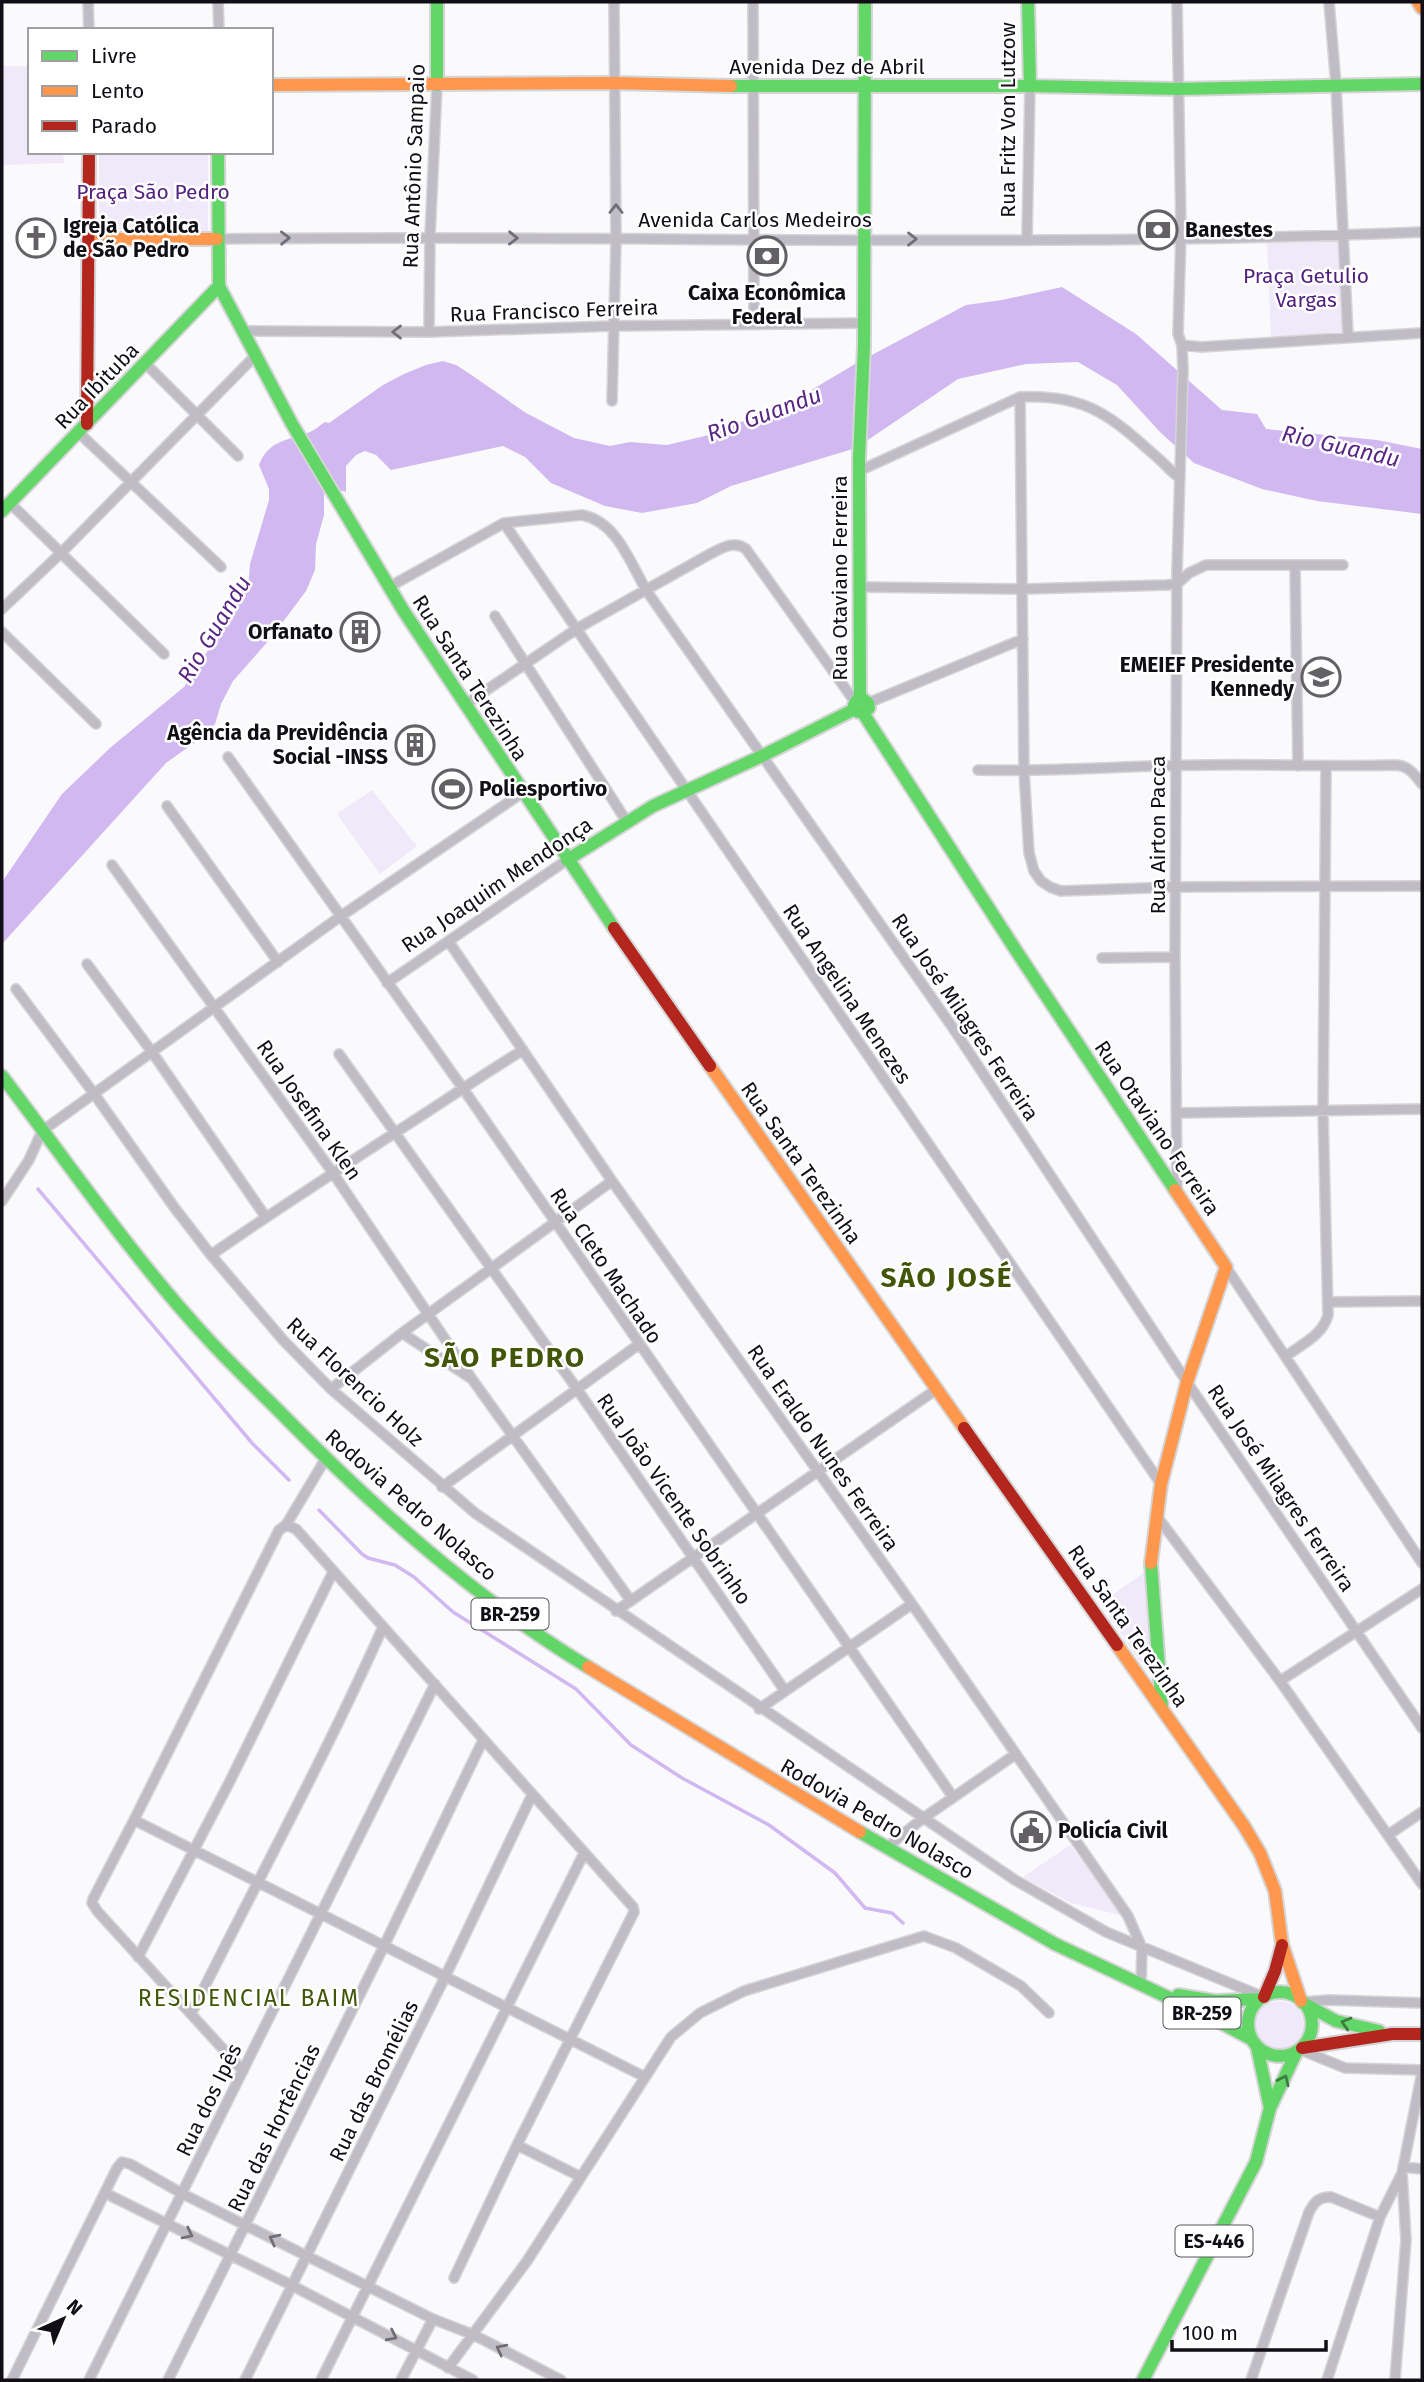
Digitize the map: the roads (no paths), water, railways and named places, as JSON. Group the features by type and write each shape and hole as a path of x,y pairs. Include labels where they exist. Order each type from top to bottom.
{"main road":[{"name":"Rua Antônio Sampaio","path":"437,85 438,2"},
{"name":"Rua Otaviano Ferreira","path":"865,2 864,346 859,464 860,705 1017,952 1226,1267"},
{"name":"Rua Fritz Von Lutzow","path":"1028,2 1030,86"},
{"path":"1418,2 1422,8"},
{"name":"Avenida Dez de Abril","path":"273,85 615,83 753,87 1030,86 1178,89 1422,84"},
{"path":"83,428 89,154"},
{"path":"218,154 219,286"},
{"name":"Avenida Carlos Medeiros","path":"88,239 217,239"},
{"name":"Rua Santa Terezinha","path":"219,286 292,424 343,511 522,793 1224,1797 1260,1853 1275,1891 1282,1944"},
{"name":"Rua Ibituba","path":"6,507 219,286"},
{"name":"Rua Joaquim Mendonça","path":"567,860 627,822 687,790 762,756 860,705"},
{"name":"Rodovia Pedro Nolasco","path":"2,1076 42,1132 207,1338 326,1458 412,1537 489,1599 577,1661 886,1849 1055,1944 1254,2043"},
{"path":"1162,1708 1151,1566 1156,1515 1161,1484 1187,1382 1226,1267"},
{"path":"1137,1674 1158,1671"},
{"path":"1282,1944 1275,1971 1262,1998 1250,2013 1248,2022 1254,2043 1266,2053 1287,2055 1299,2049 1392,2034 1422,2034"},
{"path":"1282,1944 1311,2021 1308,2040 1299,2049"},
{"name":"Rodovia Pedro Nolasco","path":"1146,1987 1215,2001 1262,1998"},
{"path":"1262,1998 1283,1993 1336,2021 1392,2034"},
{"name":"ES-446","path":"1254,2043 1270,2108"},
{"name":"ES-446","path":"1146,2377 1256,2162 1270,2108 1299,2049"}],"street":[{"path":"88,2 89,28"},
{"path":"218,2 219,28"},
{"path":"612,401 616,240 614,2"},
{"path":"753,2 754,324"},
{"name":"Rua Airton Pacca","path":"1177,2 1180,240 1178,334 1182,345 1183,370 1175,765 1177,1191"},
{"path":"1329,2 1336,85 1348,337"},
{"name":"Rua Antônio Sampaio","path":"429,332 430,236 437,85"},
{"name":"Rua Fritz Von Lutzow","path":"1027,239 1030,86"},
{"name":"Avenida Carlos Medeiros","path":"217,239 430,236 616,240 1180,240 1422,232"},
{"name":"Rua Francisco Ferreira","path":"244,331 429,332 612,326 864,323"},
{"path":"1182,345 1201,347 1422,333"},
{"path":"2,610 256,355"},
{"path":"146,364 238,456"},
{"path":"859,464 1020,397 1049,396 1075,401 1099,411 1141,443 1180,478"},
{"path":"1020,397 1024,771 1029,853 1034,871 1041,881 1061,891 1175,887 1422,886"},
{"path":"83,428 130,482 221,567"},
{"path":"6,507 62,552 164,654"},
{"name":"Rua José Milagres Ferreira","path":"389,587 505,523 571,515 593,517 611,531 646,590 953,1028 1187,1382 1422,1728"},
{"name":"Rua Angelina Menezes","path":"505,523 1161,1484"},
{"name":"Rua Otaviano Ferreira","path":"646,590 720,549 740,544 860,705"},
{"path":"861,587 1024,589 1177,584 1195,568 1206,565 1343,565"},
{"path":"1295,565 1298,766"},
{"path":"466,704 578,628 646,590"},
{"path":"495,616 627,822"},
{"path":"2,632 96,724"},
{"name":"Rua Joaquim Mendonça","path":"860,705 1023,639"},
{"name":"Rua Cleto Machado","path":"228,757 556,1223 953,1797"},
{"path":"978,770 1024,771 1175,765 1396,765 1411,770 1422,783"},
{"path":"1286,1356 1325,1326 1328,1302 1323,1112 1326,767"},
{"path":"2,1201 29,1160 42,1132 213,1006 522,793"},
{"path":"167,806 278,962"},
{"name":"Rua Joaquim Mendonça","path":"387,982 567,860"},
{"name":"Rua Josefina Klen","path":"112,865 333,1173 472,1379 631,1601"},
{"name":"Rua Eraldo Nunes Ferreira","path":"449,942 612,1181 912,1604 1128,1916 1142,1948 1146,1987"},
{"path":"1102,958 1175,957"},
{"path":"87,964 152,1052 265,1216"},
{"name":"Rua Florencio Holz","path":"16,989 174,1207 283,1340 331,1389 442,1487 616,1611 1039,1896 1106,1933 1262,1998"},
{"path":"211,1255 265,1216 461,1087 523,1050"},
{"name":"Rua João Vicente Sobrinho","path":"338,1054 577,1389 785,1691"},
{"path":"1177,1113 1422,1109"},
{"path":"331,1389 402,1333 612,1181"},
{"name":"Rua Otaviano Ferreira","path":"1226,1267 1422,1563"},
{"path":"1328,1302 1422,1301"},
{"path":"402,1333 472,1379"},
{"path":"442,1487 638,1345"},
{"path":"616,1611 937,1389"},
{"path":"243,2071 92,1903 279,1530 286,1525 326,1458"},
{"path":"1156,1515 1280,1681 1422,1884"},
{"path":"286,1525 296,1529 627,1898 634,1912 517,2145 454,2278"},
{"path":"138,1957 333,1572"},
{"path":"1280,1681 1422,1588"},
{"path":"760,1709 912,1604"},
{"path":"191,2014 256,1882 313,1779 383,1627"},
{"name":"Rua dos Ipês","path":"89,2380 435,1684"},
{"name":"Rua das Hortências","path":"168,2380 384,1946 483,1740"},
{"path":"886,1849 922,1819 1016,1754"},
{"name":"Rua das Bromélias","path":"245,2380 532,1795"},
{"path":"1388,1835 1422,1812"},
{"path":"134,1820 645,2077"},
{"path":"321,2380 584,1853"},
{"path":"448,2368 527,2261 671,2037 700,2012 744,1991 924,1936 956,1948 1021,1986 1049,2013"},
{"path":"1302,2002 1329,2000 1422,2003"},
{"path":"1299,2049 1345,2068 1422,2071 1402,2170 1380,2217 1327,2380"},
{"path":"517,2145 581,2177"},
{"path":"12,2380 122,2162 131,2164 183,2194 433,2319 474,2335 561,2380"},
{"path":"1402,2170 1422,2169"},
{"path":"1395,2380 1406,2240 1402,2170"},
{"path":"105,2193 417,2349 473,2380"},
{"path":"1251,2380 1315,2201 1322,2197 1331,2197 1380,2217"},
{"path":"401,2380 433,2319"}],"water":[{"name":"Rio Guandu","path":"1062,287 1136,334 1222,410 1257,414 1266,429 1377,440 1422,449 1422,514 1317,501 1262,489 1194,463 1160,432 1117,385 1078,362 1026,364 958,379 856,448 731,486 697,503 642,513 605,506 551,483 525,457 503,446 391,470 376,455 365,451 356,455 346,466 346,492 324,485 324,515 316,544 315,570 306,591 270,639 233,681 221,704 215,724 201,738 166,763 2,944 2,882 62,794 110,748 184,687 248,589 250,564 269,500 269,489 259,465 263,456 274,446 310,432 325,422 329,423 383,385 404,374 443,361 456,365 526,413 574,438 610,446 630,442 667,445 713,434 798,398 855,364 966,305"}],"waterway":[{"path":"38,1189 252,1443 289,1480"},
{"path":"319,1510 362,1554 395,1565 414,1577 453,1612 576,1689 631,1745 682,1778 769,1825 835,1873 865,1908 892,1913 903,1923"}],"place":[{"name":"Banestes","path":"1158,230"},
{"name":"Igreja Católica de São Pedro","path":"36,238"},
{"name":"Caixa Econômica Federal","path":"767,256"},
{"name":"Orfanato","path":"360,632"},
{"name":"EMEIEF Presidente Kennedy","path":"1321,677"},
{"name":"Agência da Previdência Social -INSS","path":"415,745"},
{"name":"Poliesportivo","path":"452,789"},
{"name":"Policía Civil","path":"1031,1831"}],"district":[{"name":"SÃO JOSÉ","path":"947,1277"},
{"name":"SÃO PEDRO","path":"505,1357"},
{"name":"RESIDENCIAL BAIM","path":"249,1998"}],"park label":[{"name":"Praça São Pedro","path":"153,192"},
{"name":"Praça Getulio Vargas","path":"1306,288"}]}
